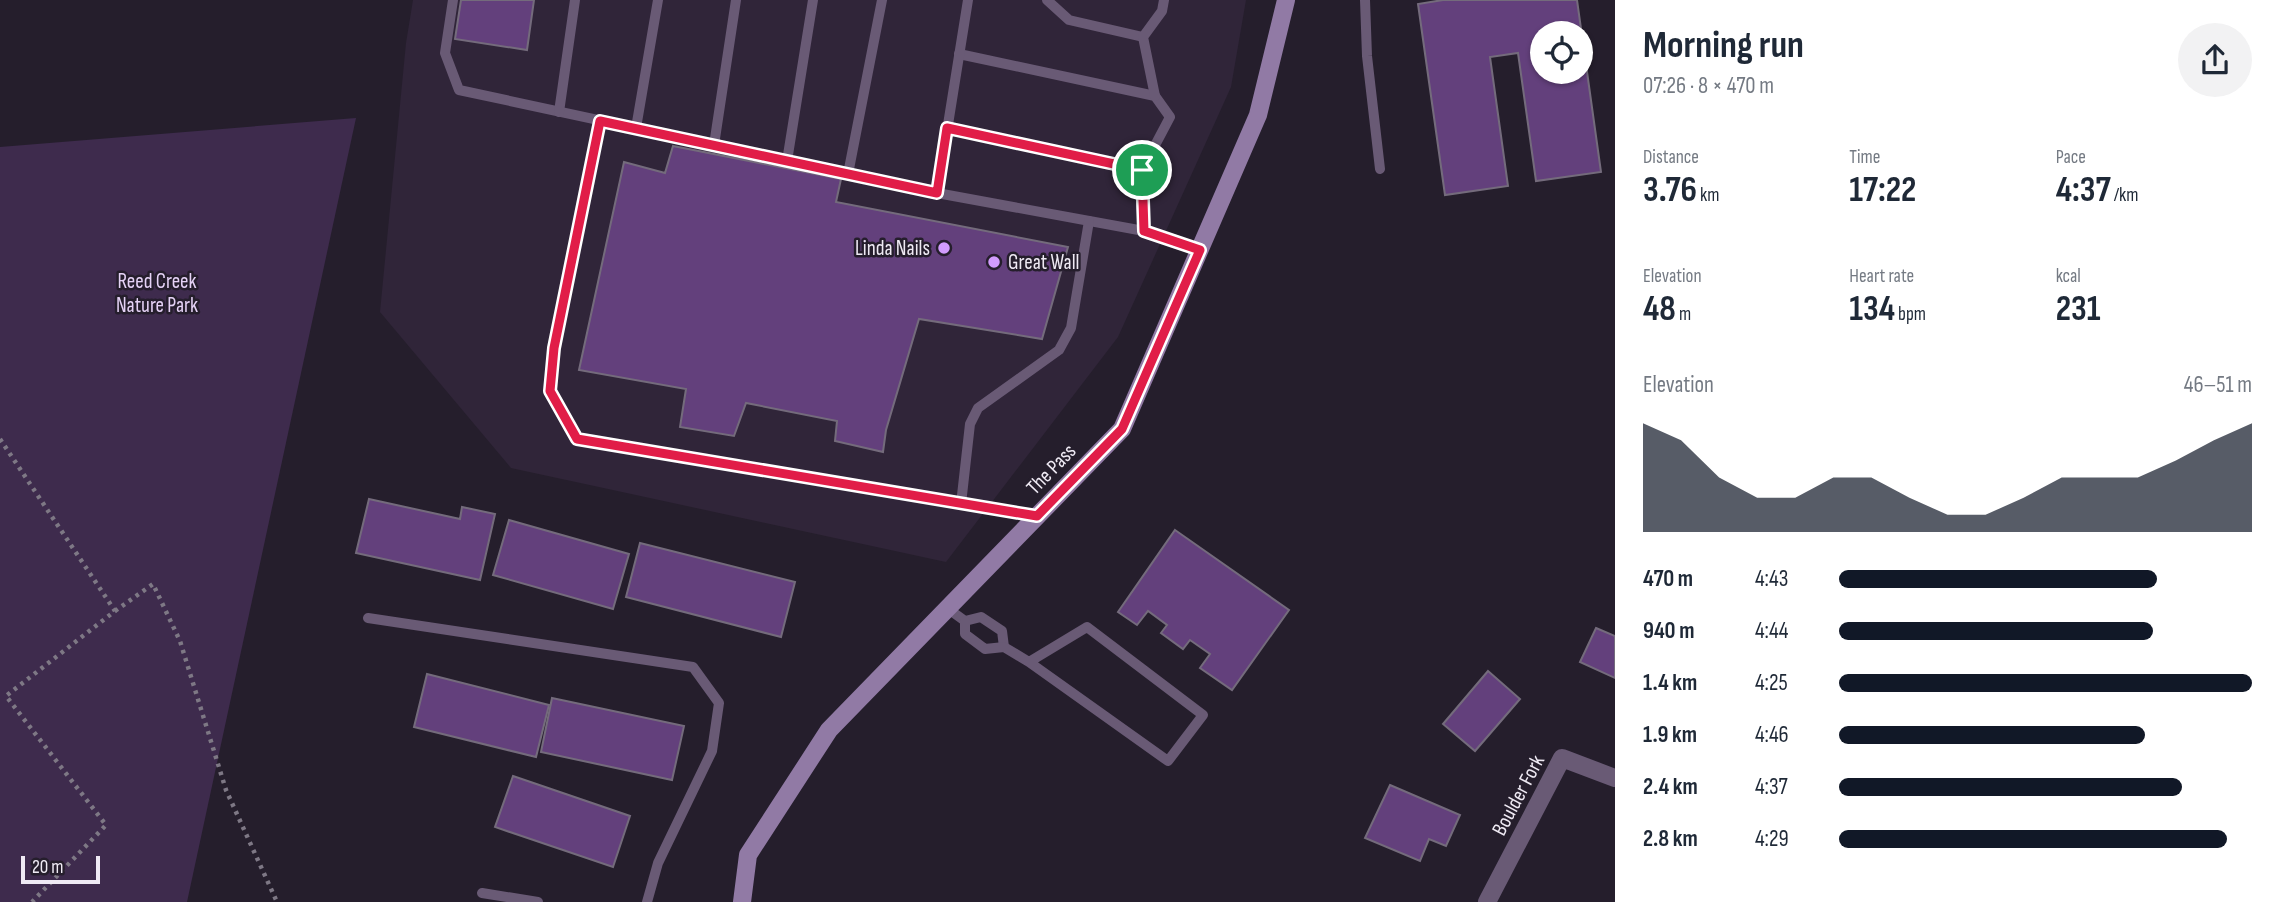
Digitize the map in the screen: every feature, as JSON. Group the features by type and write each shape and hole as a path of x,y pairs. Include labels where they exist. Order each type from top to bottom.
{"street":[{"name":"The Pass","path":"742,902 748,855 829,730 1122,429 1258,115 1286,0"},
{"name":"Boulder Fork","path":"1487,902 1562,758 1615,778"}],"lane":[{"path":"453,0 445,53 460,90 937,193 1144,231 1200,250"},
{"path":"559,111 575,0"},
{"path":"636,128 658,0"},
{"path":"714,145 736,0"},
{"path":"787,161 813,0"},
{"path":"848,174 882,0"},
{"path":"937,193 968,0"},
{"path":"1048,0 1069,20 1143,37"},
{"path":"1144,231 1142,170 1170,117 1155,96 1143,37 1162,12 1164,0"},
{"path":"1361,1 1380,169"},
{"path":"959,54 1155,96"},
{"path":"600,121 554,348 550,391 577,439 1037,516"},
{"path":"947,128 1142,170"},
{"path":"961,503 970,424 978,408 1059,350 1071,328 1088,221"},
{"path":"947,608 965,621 981,617 1002,631 1004,647"},
{"path":"368,618 693,667 719,703 712,751 659,863 647,902"},
{"path":"965,621 965,634 985,649 1004,647 1029,662 1168,761 1203,715 1087,627 1029,662"},
{"path":"482,893 538,902"}],"path":[{"path":"0,439 115,611"},
{"path":"32,902 106,825 6,696 153,584 180,641 226,790 277,902"}],"shaded area":[{"path":"413,0 1246,0 1231,87 1118,337 946,562 511,468 380,312 406,43"}],"green space":[{"name":"Reed Creek Nature Park","path":"356,118 187,902 0,902 0,147"}],"building":[{"path":"461,0 534,0 527,50 455,39"},
{"path":"1443,0 1577,0 1580,21 1530,21 1530,84 1589,84 1601,172 1536,181 1518,53 1490,57 1508,186 1445,195 1418,4"},
{"path":"673,146 841,179 836,202 1068,247 1042,339 919,319 886,430 883,452 835,441 837,421 746,403 734,436 680,427 686,389 579,370 624,162 665,173"},
{"path":"369,499 460,519 462,507 495,514 480,580 356,553"},
{"path":"509,520 629,554 613,609 493,575"},
{"path":"1175,530 1289,610 1232,690 1200,668 1210,654 1190,640 1183,649 1161,633 1167,625 1148,611 1137,625 1118,612"},
{"path":"640,543 795,582 781,637 626,597"},
{"path":"1596,628 1615,636 1615,678 1580,662"},
{"path":"1488,671 1520,699 1475,751 1443,724"},
{"path":"427,674 549,705 536,757 414,727"},
{"path":"552,698 684,726 672,780 541,752"},
{"path":"513,776 630,816 613,867 495,827"},
{"path":"1390,785 1460,815 1446,846 1429,839 1420,861 1365,838"}],"place":[{"name":"Linda Nails","path":"944,248"},
{"name":"Great Wall","path":"994,262"}],"route":[{"path":"600,121 937,193 947,128 1142,170 1144,231 1200,250 1122,429 1037,516 577,439 550,391 554,348 600,121"}]}
